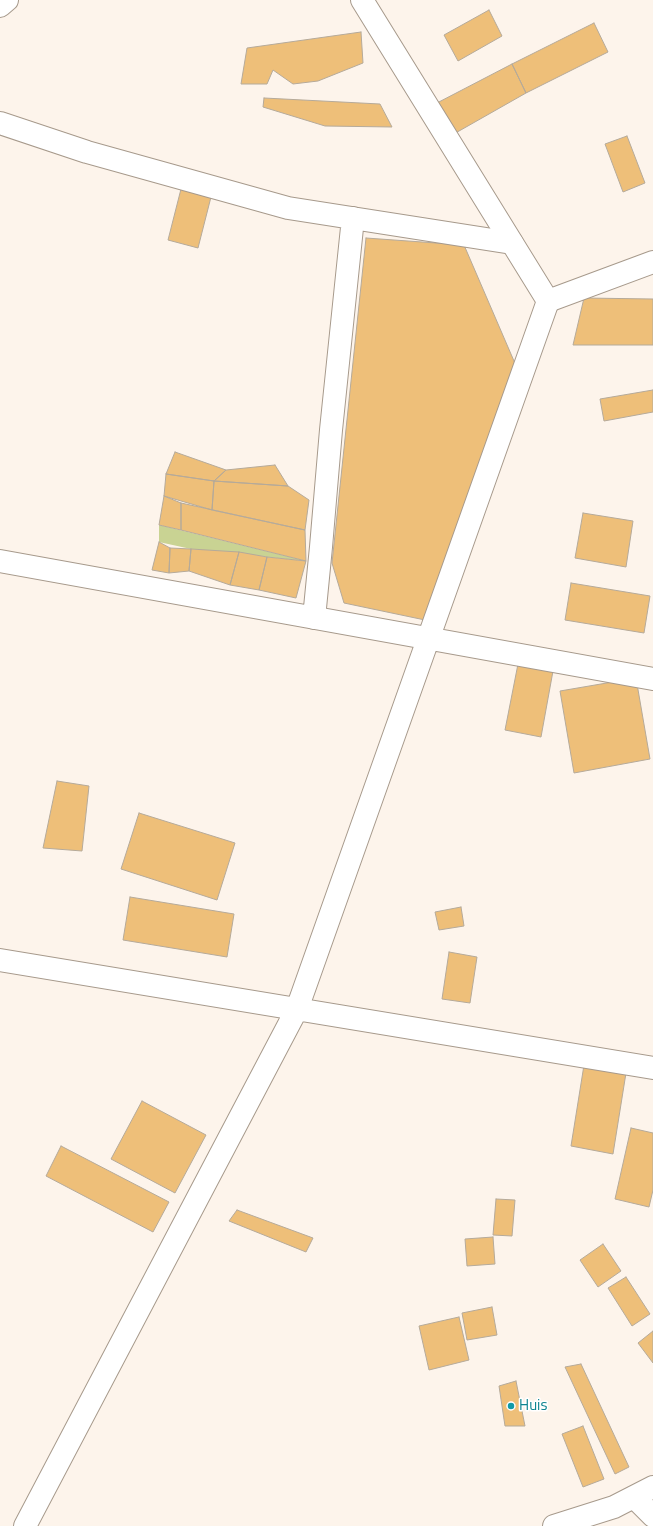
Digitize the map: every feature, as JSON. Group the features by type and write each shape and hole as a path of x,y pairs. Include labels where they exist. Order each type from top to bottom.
{"street":[{"path":"0,6 7,0"},
{"path":"362,0 548,301"},
{"path":"0,123 86,152 288,208 512,243"},
{"path":"314,618 331,430 353,218"},
{"path":"548,301 653,262"},
{"path":"26,1526 297,1009 548,301"},
{"path":"0,561 653,679"},
{"path":"0,960 653,1068"},
{"path":"554,1526 614,1507 644,1493 653,1516"}],"green space":[{"path":"159,525 306,561 191,549 159,542"}],"building":[{"path":"489,10 502,36 458,61 444,35"},
{"path":"594,23 608,52 526,93 512,64"},
{"path":"361,32 363,63 318,81 293,84 273,70 267,84 241,84 247,48"},
{"path":"512,64 526,93 452,135 435,104"},
{"path":"264,98 380,104 392,127 325,126 263,107"},
{"path":"627,136 645,183 623,192 605,144"},
{"path":"181,189 211,197 198,248 168,240"},
{"path":"366,238 464,245 517,368 425,620 344,603 332,563"},
{"path":"584,298 653,299 653,345 573,345"},
{"path":"653,390 653,412 604,421 600,399"},
{"path":"175,452 226,470 214,481 166,474"},
{"path":"275,465 288,486 214,481 226,470"},
{"path":"166,474 214,481 212,510 164,496"},
{"path":"214,481 288,486 309,500 305,530 212,510"},
{"path":"164,496 181,503 181,530 159,525"},
{"path":"181,503 305,530 306,561 181,530"},
{"path":"583,513 633,521 626,567 575,558"},
{"path":"159,542 170,548 169,573 152,570"},
{"path":"170,548 191,549 189,571 169,573"},
{"path":"191,549 239,552 230,585 189,571"},
{"path":"239,552 267,557 259,590 230,585"},
{"path":"267,557 306,561 296,598 259,590"},
{"path":"571,583 650,596 644,633 565,620"},
{"path":"518,664 553,671 541,737 505,730"},
{"path":"636,678 650,759 574,773 560,691"},
{"path":"57,781 89,786 82,851 43,848"},
{"path":"139,813 235,843 217,900 121,869"},
{"path":"130,897 234,914 227,957 123,940"},
{"path":"461,907 464,926 439,930 435,912"},
{"path":"449,952 477,957 470,1003 442,999"},
{"path":"584,1065 626,1073 613,1154 571,1146"},
{"path":"142,1101 206,1135 175,1193 111,1159"},
{"path":"631,1128 653,1133 653,1190 649,1207 615,1199"},
{"path":"61,1146 169,1202 153,1232 46,1176"},
{"path":"496,1199 515,1200 512,1236 493,1235"},
{"path":"237,1210 313,1238 306,1252 229,1221"},
{"path":"493,1237 495,1264 467,1266 465,1239"},
{"path":"603,1244 621,1271 598,1287 580,1260"},
{"path":"626,1277 650,1314 632,1326 608,1288"},
{"path":"492,1307 497,1335 467,1340 462,1313"},
{"path":"459,1317 469,1360 429,1370 419,1326"},
{"path":"653,1331 653,1363 638,1343"},
{"path":"581,1364 629,1467 615,1474 565,1367"},
{"name":"Huis","path":"516,1381 525,1426 505,1426 499,1386"},
{"path":"583,1426 604,1479 583,1487 562,1434"}],"place":[{"name":"Huis","path":"511,1406"}]}
